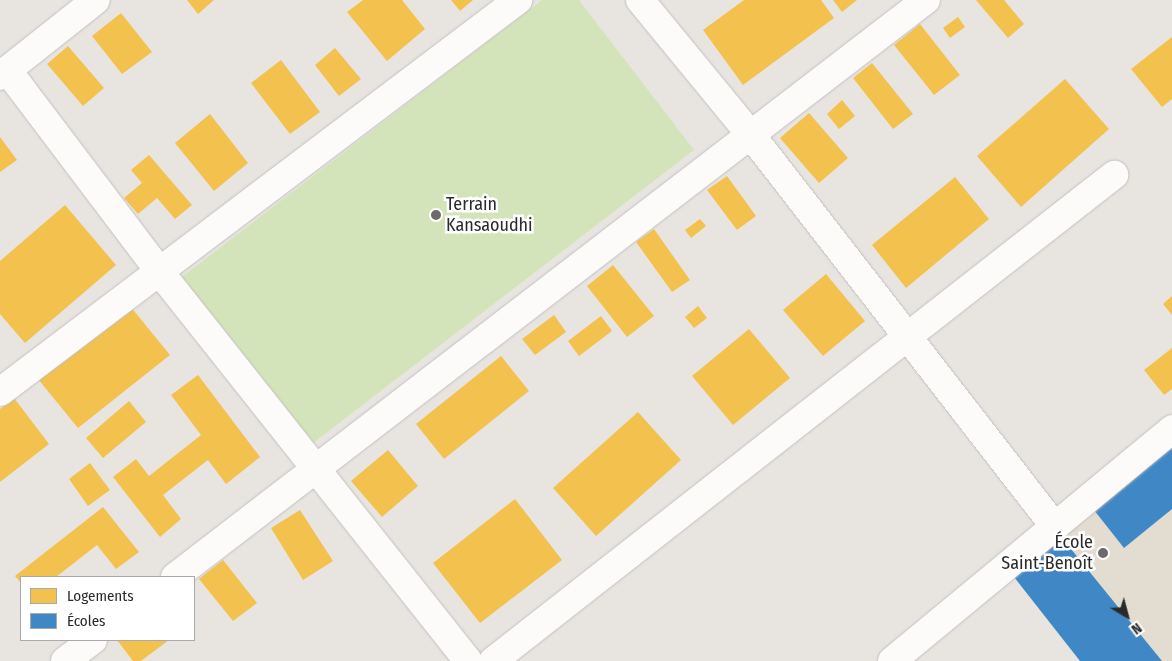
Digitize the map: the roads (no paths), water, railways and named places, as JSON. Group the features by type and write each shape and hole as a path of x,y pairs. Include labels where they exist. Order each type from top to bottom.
{"street":[{"path":"96,0 4,74 468,661"},
{"path":"0,392 518,0"},
{"path":"640,0 751,135 905,337 1054,526"},
{"path":"176,576 317,470 926,0"},
{"path":"493,661 1114,175"},
{"path":"892,661 1172,429"},
{"path":"65,661 92,641"}],"place":[{"name":"Terrain Kansaoudhi","path":"436,215"},
{"name":"École Saint-Benoît","path":"1103,553"}]}
